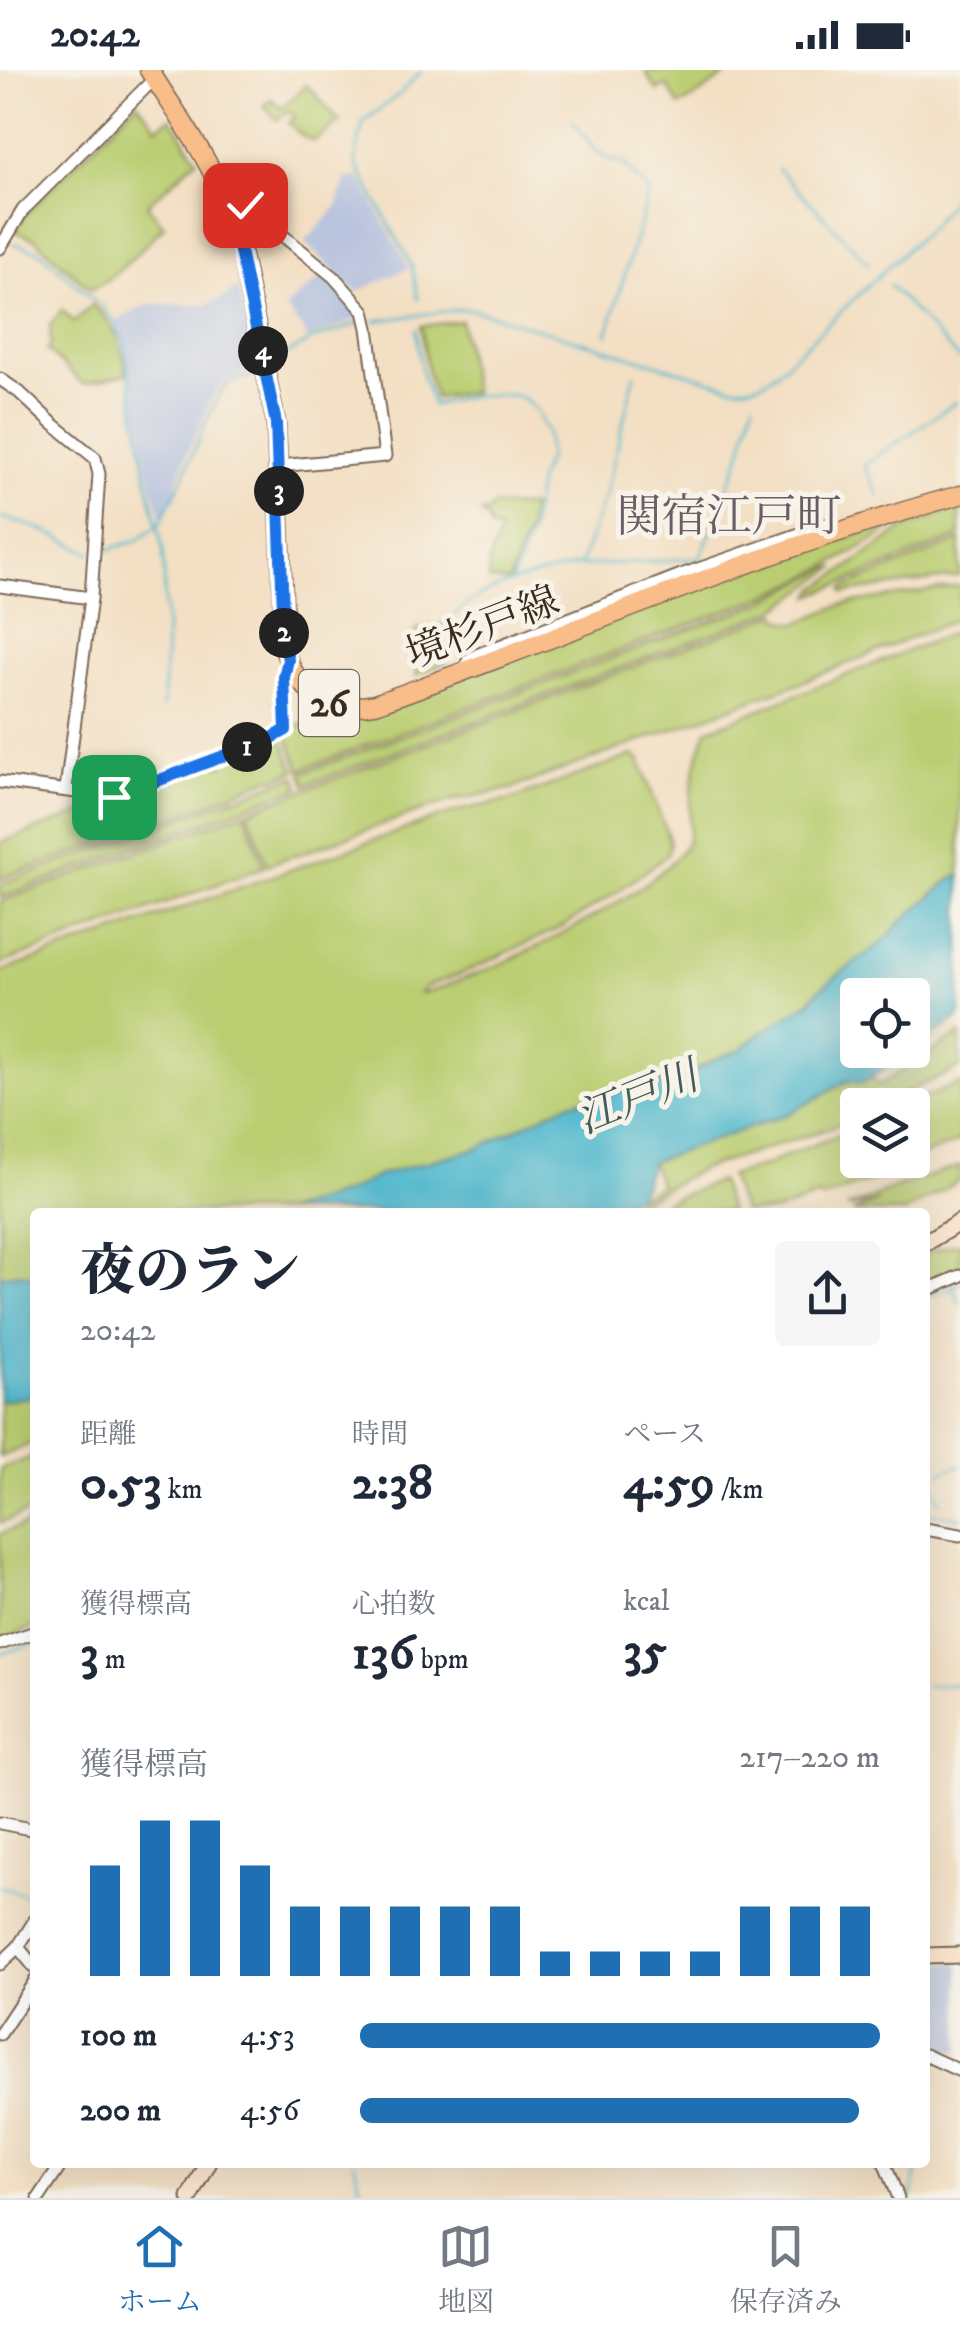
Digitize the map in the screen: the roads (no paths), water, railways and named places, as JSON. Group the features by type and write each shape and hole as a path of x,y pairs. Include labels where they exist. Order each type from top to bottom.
{"main road":[{"name":"26","path":"156,73 226,197 236,232 276,423 288,660"},
{"name":"境杉戸線","path":"288,660 310,691 324,701 349,707 375,704 762,558 960,495"},
{"path":"930,1239 960,1222"},
{"path":"930,1956 959,1957"},
{"path":"192,2197 206,2168"}],"street":[{"path":"0,248 23,210 156,73"},
{"path":"226,197 245,205 334,277 364,312 366,322 384,456 278,466"},
{"path":"0,379 95,458 99,474 91,598 66,789"},
{"path":"464,671 468,661 495,648 698,569 832,523"},
{"path":"0,586 91,598"},
{"path":"0,782 114,797 283,733 288,660"},
{"path":"930,1289 960,1276"},
{"path":"930,1530 960,1536"},
{"path":"0,1644 30,1634"},
{"path":"0,1823 30,1829"},
{"path":"0,1964 18,1948 30,1928"},
{"path":"18,1948 30,1962"},
{"path":"0,2034 30,1989"},
{"path":"930,2057 960,2071"},
{"path":"39,2198 59,2168"},
{"path":"886,2168 898,2198"}],"water":[{"name":"江戸川","path":"960,874 960,1017 930,1037 930,978 840,978 840,1068 885,1068 863,1083 847,1081 788,1114 651,1162 640,1194 628,1200 590,1208 298,1208 349,1191 380,1175 478,1148 567,1104 688,1075 740,1050 810,1002 820,989 886,939"},
{"path":"30,1275 30,1397 0,1401 0,1276"}],"waterway":[{"path":"418,299 412,266 355,162 363,122 401,93 422,70"},
{"path":"573,121 595,150 624,164 649,192 607,335"},
{"path":"778,169 869,264"},
{"path":"374,321 475,310 730,386 755,385 776,373 928,229 960,190"},
{"path":"13,243 39,251 96,302"},
{"path":"889,285 960,360"},
{"path":"101,305 124,342 163,549 163,708"},
{"path":"273,363 313,339 361,323"},
{"path":"416,330 422,374 433,405 474,395 512,395 523,398 536,410 547,433 548,458 539,477 531,528 512,582"},
{"path":"99,553 138,540 160,523 222,389 258,374"},
{"path":"443,665 444,627 472,601 506,585 580,565 605,496 635,374"},
{"path":"581,566 700,558 741,454 754,402"},
{"path":"878,495 864,465 956,402"},
{"path":"0,517 38,528 91,553"},
{"path":"930,1296 960,1283"},
{"path":"953,1287 960,1303"},
{"path":"940,1473 960,1465"},
{"path":"930,1478 941,1503"},
{"path":"930,1513 960,1518"},
{"path":"0,1654 30,1645"},
{"path":"930,1685 960,1685"},
{"path":"0,1887 30,1896"},
{"path":"356,2168 363,2198"},
{"path":"911,2198 918,2168"}],"district":[{"name":"関宿江戸町","path":"729,515"}]}
